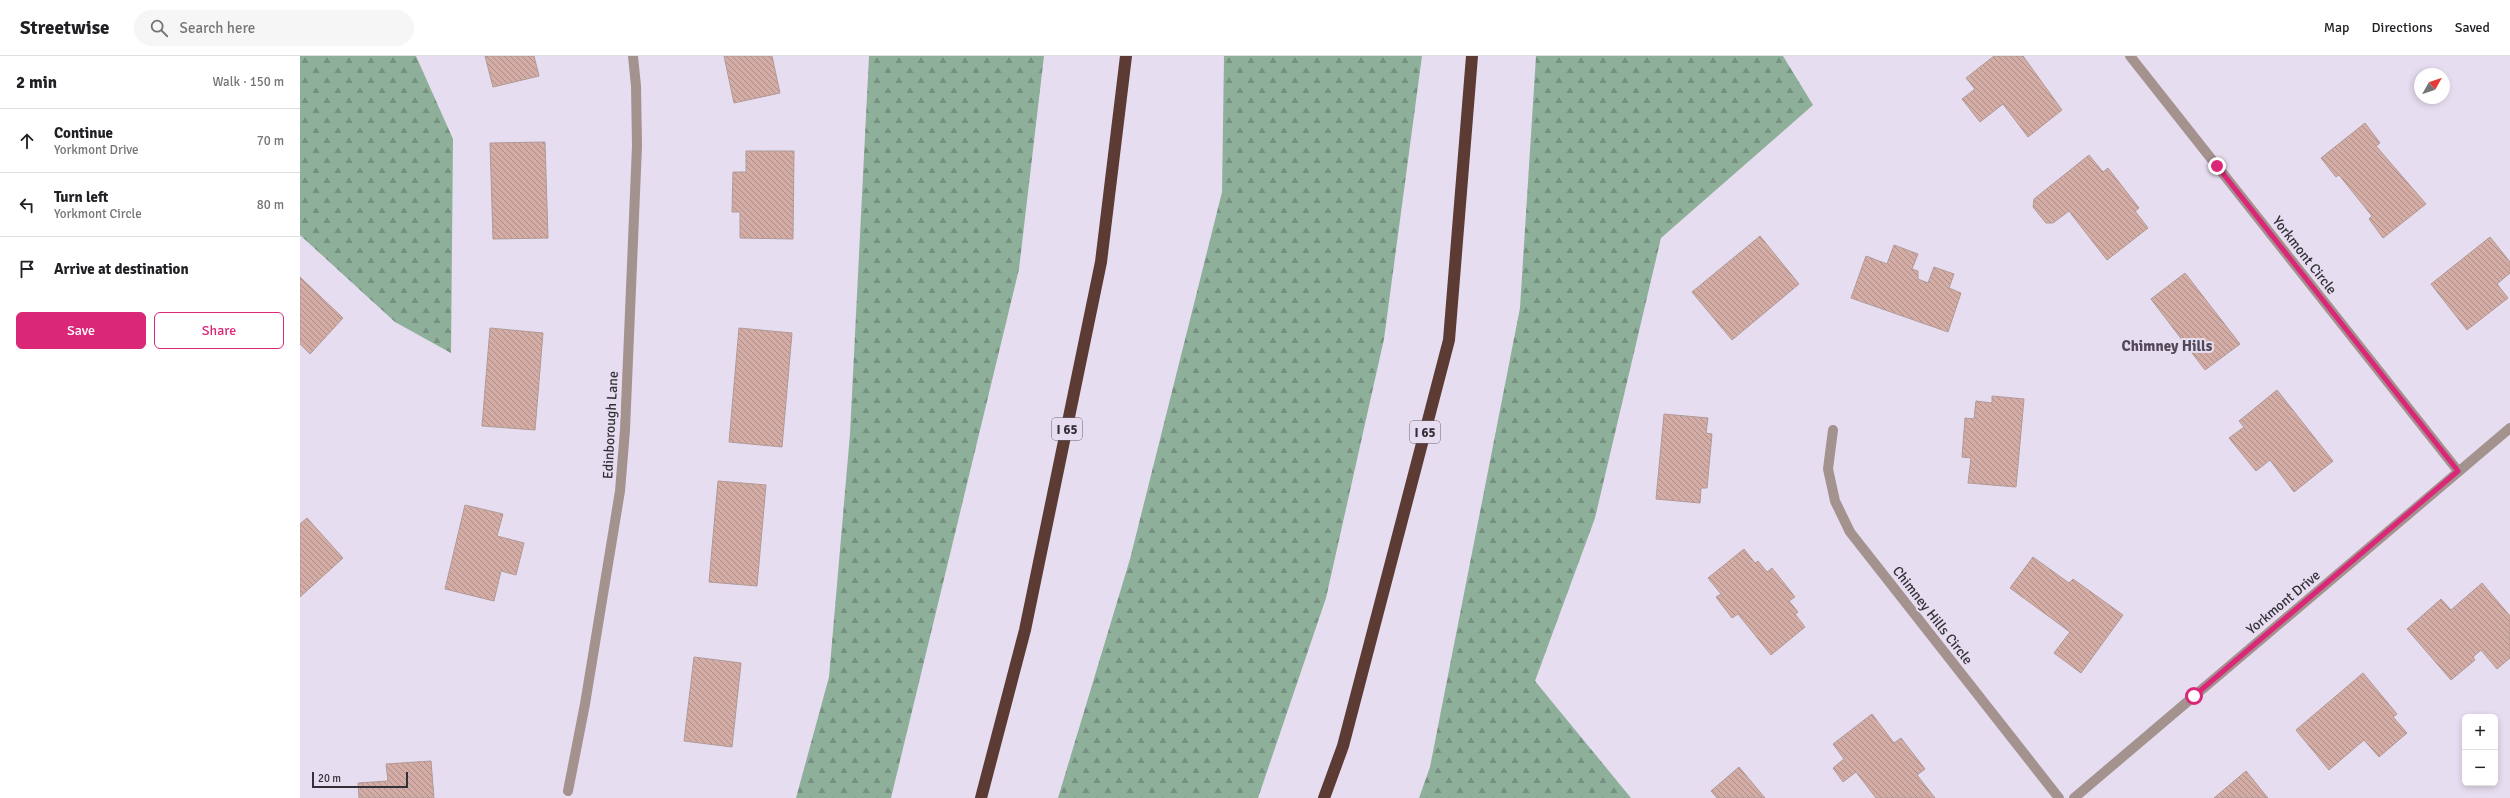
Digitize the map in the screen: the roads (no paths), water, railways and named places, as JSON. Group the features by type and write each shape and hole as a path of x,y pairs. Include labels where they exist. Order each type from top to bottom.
{"highway":[{"name":"I 65","path":"981,798 1025,630 1101,262 1126,56"},
{"name":"I 65","path":"1324,798 1344,746 1449,340 1472,56"}],"street":[{"name":"Edinborough Lane","path":"568,791 587,697 621,476 637,146 636,86 633,56"},
{"name":"Yorkmont Circle","path":"2130,56 2458,471"},
{"name":"Yorkmont Drive","path":"2074,798 2510,428"},
{"name":"Chimney Hills Circle","path":"1833,430 1828,469 1835,501 1850,532 2059,798"}],"district":[{"name":"Chimney Hills","path":"2167,346"}]}
